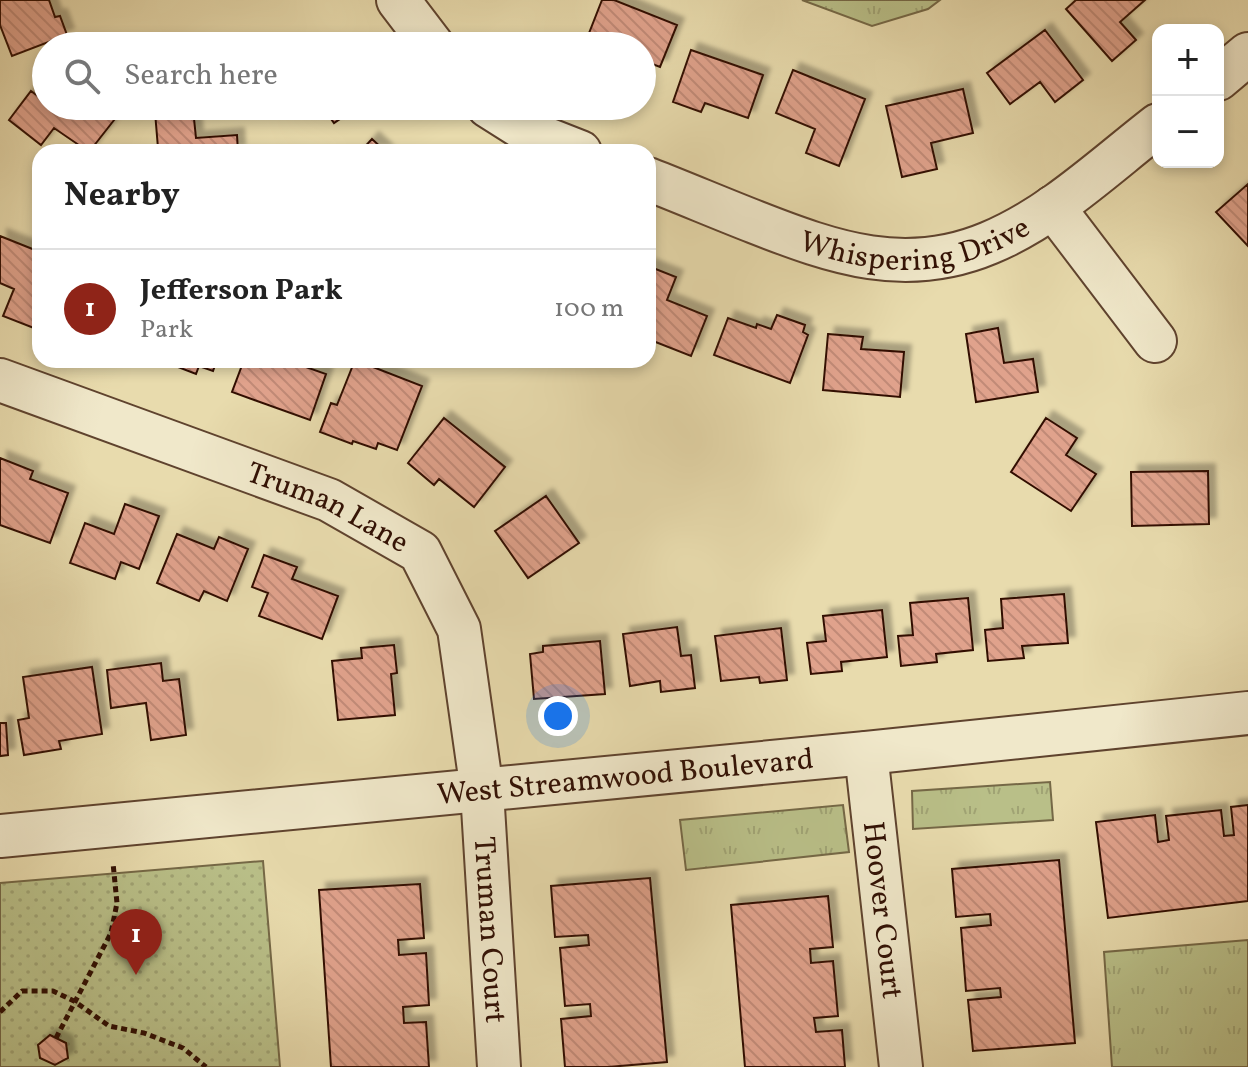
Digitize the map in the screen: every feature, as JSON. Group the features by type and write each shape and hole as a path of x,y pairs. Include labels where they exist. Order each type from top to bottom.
{"street":[{"path":"398,0 422,32"},
{"path":"1224,74 1248,54"},
{"path":"510,120 529,132 560,144"},
{"name":"Whispering Drive","path":"656,182 816,246 881,260 930,259 991,243 1053,207 1152,130"},
{"path":"1053,207 1155,341"},
{"name":"Truman Lane","path":"0,380 329,500 420,552 459,629 482,791"},
{"name":"West Streamwood Boulevard","path":"0,836 482,791 1248,713"},
{"name":"Hoover Court","path":"866,753 901,1067"},
{"name":"Truman Court","path":"482,791 499,1067"}],"path":[{"path":"56,1038 111,933 117,903 111,826"},
{"path":"0,1012 22,991 53,991 74,1001 109,1026 144,1033 183,1048 206,1067"}],"green space":[{"path":"802,0 940,0 928,9 872,26"},
{"path":"1050,782 1053,820 913,829 912,791"},
{"path":"843,805 849,852 686,870 680,820"},
{"path":"263,861 280,1067 0,1067 0,883"},
{"path":"1248,940 1248,1067 1112,1067 1104,952"}],"building":[{"path":"0,0 49,0 55,17 60,16 66,32 32,32 32,48 12,56 0,25"},
{"path":"602,0 614,0 677,25 660,67 656,65 656,32 589,32"},
{"path":"1076,0 1145,0 1120,22 1136,40 1112,61 1066,9"},
{"path":"1045,30 1083,80 1055,102 1040,82 1010,104 987,73"},
{"path":"691,50 763,75 748,118 705,103 701,112 673,102"},
{"path":"793,70 865,99 839,166 806,153 815,129 776,113"},
{"path":"963,89 973,133 931,143 937,169 902,177 886,106"},
{"path":"31,91 32,120 114,120 95,144 77,144 54,128 40,144 9,120"},
{"path":"156,120 194,120 196,138 237,135 238,144 158,144"},
{"path":"1248,184 1248,246 1216,212"},
{"path":"0,236 32,249 32,327 3,316 14,289 0,283"},
{"path":"656,269 676,277 667,300 707,316 691,356 656,342"},
{"path":"777,315 805,325 803,332 808,335 790,383 714,355 728,318 756,328 757,324 771,329"},
{"path":"998,328 1004,363 1033,359 1038,392 976,402 966,334"},
{"path":"828,334 863,337 861,349 904,352 900,397 823,390"},
{"path":"181,368 198,368 196,374"},
{"path":"241,368 309,368 326,374 310,420 232,392"},
{"path":"352,368 376,368 422,386 397,450 378,443 376,449 353,441 352,444 320,432 331,403 337,405"},
{"path":"444,418 505,467 474,507 439,479 434,485 408,463"},
{"path":"1046,418 1077,438 1066,455 1096,474 1071,511 1011,472"},
{"path":"0,458 33,471 30,479 68,493 50,543 0,525"},
{"path":"1208,471 1209,524 1132,526 1131,472"},
{"path":"546,496 579,543 528,578 495,531"},
{"path":"125,504 159,516 139,569 121,562 115,579 70,563 85,523 114,534"},
{"path":"177,534 214,549 219,537 248,549 227,601 204,591 199,601 157,583"},
{"path":"264,555 297,567 292,579 338,596 322,639 259,616 268,593 252,587"},
{"path":"1064,594 1068,643 1022,646 1024,658 988,661 985,630 1003,628 1001,599"},
{"path":"968,598 973,650 936,654 937,662 901,666 898,636 913,635 910,603"},
{"path":"882,610 887,657 841,662 842,671 811,674 807,643 826,641 823,616"},
{"path":"677,627 681,656 691,655 695,688 661,692 660,681 630,686 623,634"},
{"path":"781,628 787,680 760,683 759,677 721,681 715,636"},
{"path":"600,641 605,694 534,699 530,654 543,652 543,646"},
{"path":"394,645 397,673 391,674 395,715 338,720 332,661 362,658 361,648"},
{"path":"161,663 163,681 179,679 186,735 151,740 146,703 111,708 107,670"},
{"path":"92,667 102,734 59,741 61,749 24,755 18,720 29,718 23,677"},
{"path":"0,723 6,723 8,755 0,756"},
{"path":"1248,805 1248,901 1108,918 1096,822 1155,815 1158,842 1169,840 1166,816 1221,810 1224,836 1234,835 1231,807"},
{"path":"1059,860 1075,1043 973,1051 968,1000 1001,997 1000,988 966,991 961,928 991,925 990,914 956,917 952,869"},
{"path":"650,878 667,1062 565,1067 561,1019 591,1016 590,1004 565,1006 560,948 589,945 588,935 555,937 551,886"},
{"path":"420,884 424,938 398,940 399,955 426,953 429,1005 403,1007 404,1023 426,1022 429,1067 331,1067 319,890"},
{"path":"828,896 833,947 810,949 811,963 833,961 838,1016 814,1018 816,1032 842,1030 845,1067 745,1067 731,905"},
{"path":"50,1035 66,1043 68,1058 55,1065 40,1058 38,1045"}],"place":[{"name":"Jefferson Park","path":"136,975"}]}
